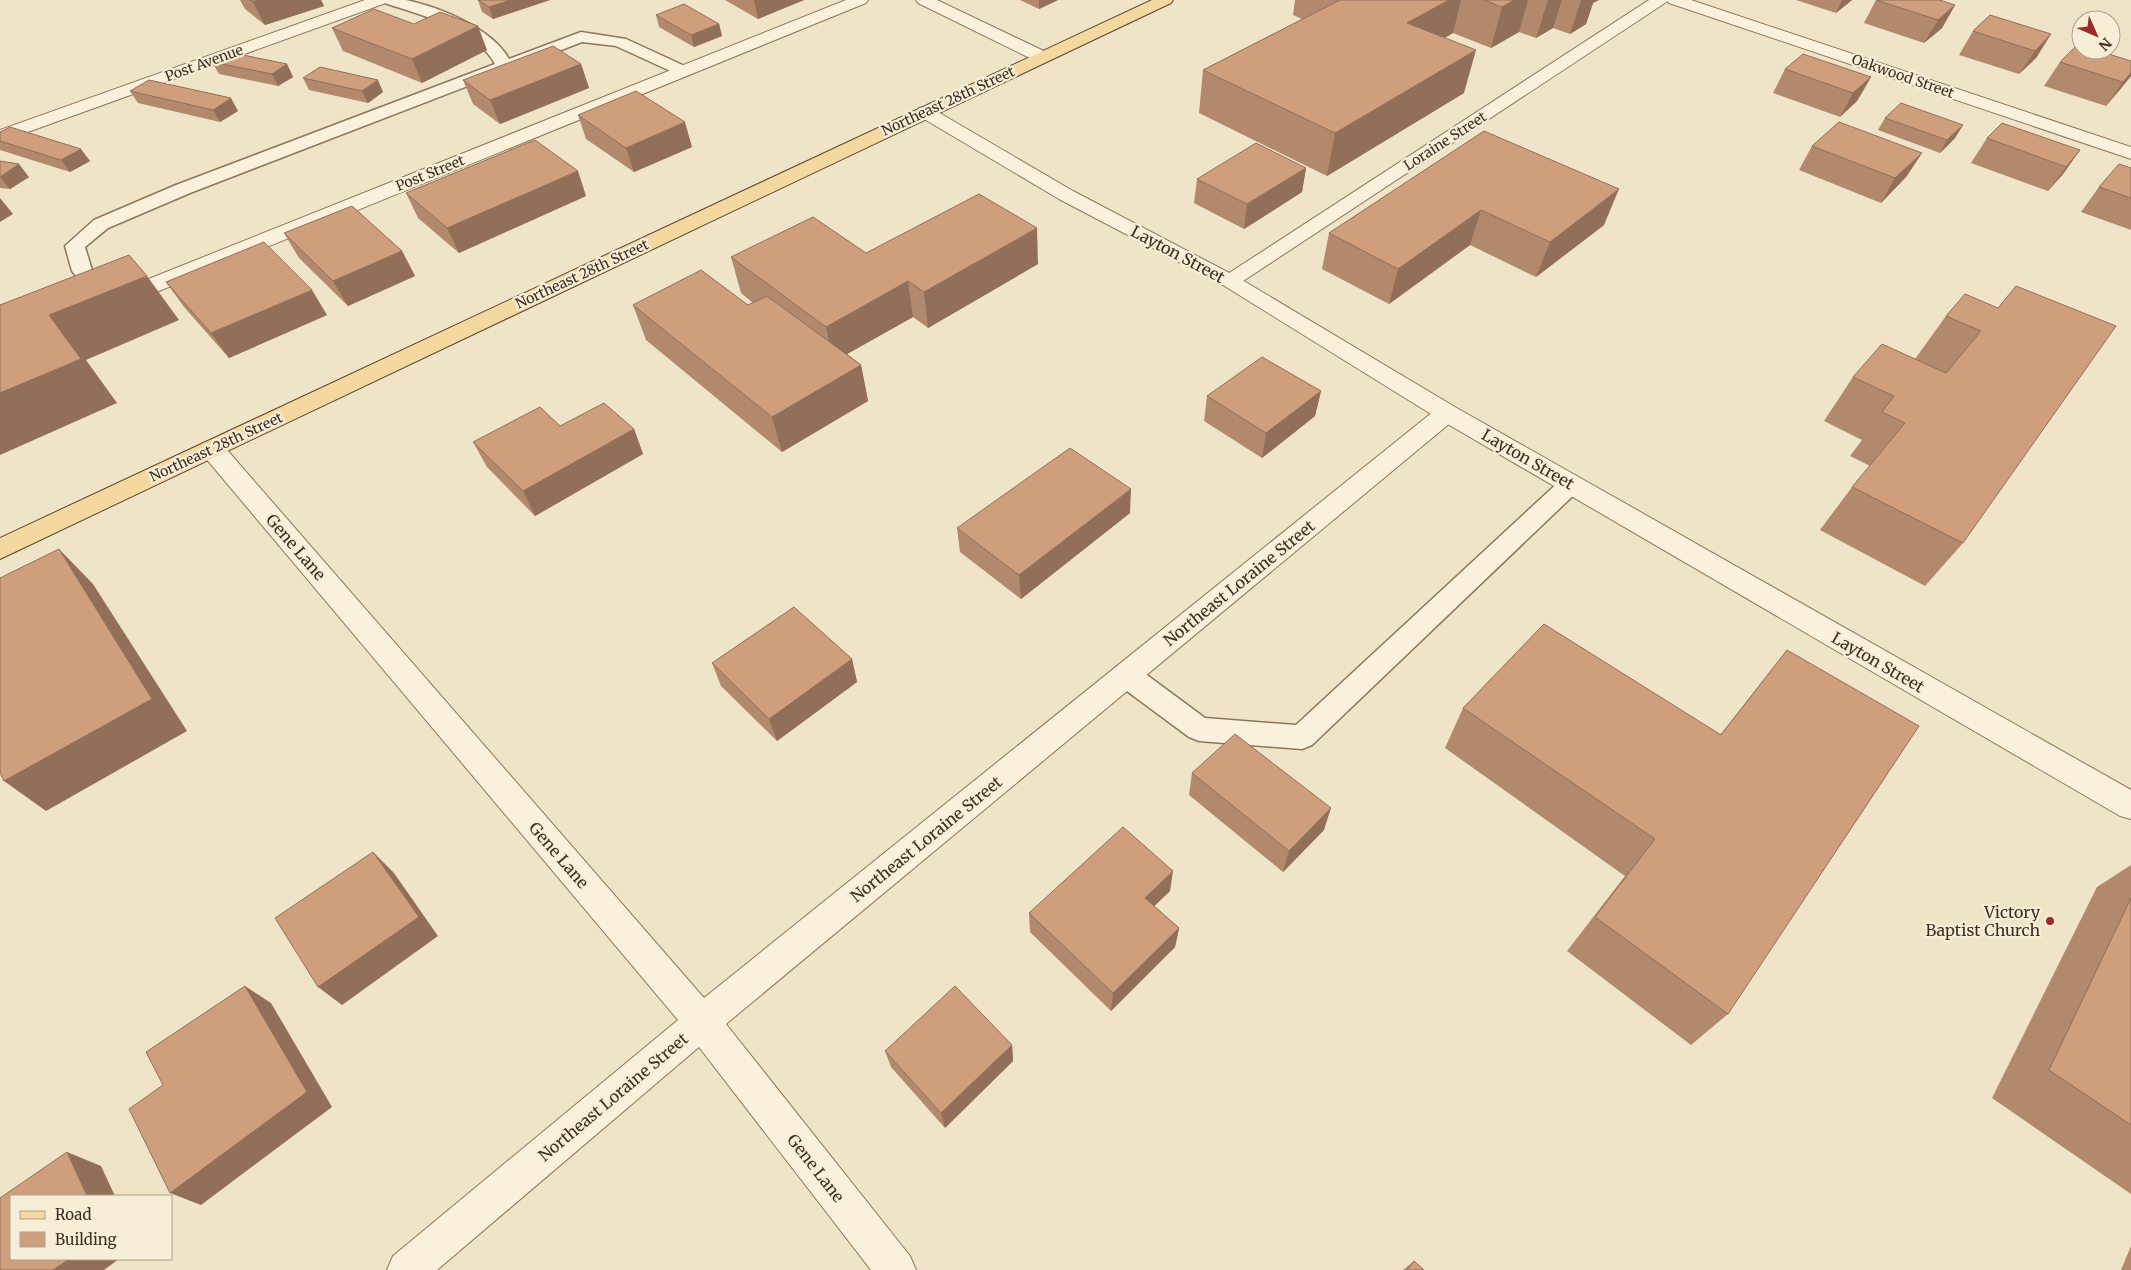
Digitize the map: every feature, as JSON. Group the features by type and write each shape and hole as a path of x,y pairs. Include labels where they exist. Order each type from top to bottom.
{"main road":[{"name":"Northeast 28th Street","path":"0,549 1164,0"}],"street":[{"name":"Post Avenue","path":"0,136 380,0"},
{"name":"Post Street","path":"90,310 860,0"},
{"path":"924,0 1042,58"},
{"name":"Loraine Street","path":"1230,282 1660,0"},
{"name":"Oakwood Street","path":"1675,0 2131,153"},
{"name":"Layton Street","path":"925,112 1066,195 1230,282 1447,413 2131,806"},
{"name":"Northeast Loraine Street","path":"407,1270 702,1022 1447,413"},
{"name":"Gene Lane","path":"212,449 702,1022 896,1270"}],"lane":[{"path":"390,0 430,14 472,33 495,49 504,65"},
{"path":"108,303 82,271 75,246 101,224 183,189 504,65 582,37 620,42 683,71"},
{"path":"1126,675 1199,730 1302,737 1571,484"}],"building":[{"path":"478,0 511,0 489,7"},
{"path":"1340,0 1449,0 1407,23 1476,50 1335,133 1203,70"},
{"path":"1484,0 1514,0 1502,7"},
{"path":"1876,0 1940,0 1955,5 1938,20"},
{"path":"684,4 719,24 691,35 656,15"},
{"path":"374,9 414,24 440,12 478,26 412,59 332,28"},
{"path":"1990,15 2051,34 2035,51 1973,31"},
{"path":"553,46 581,64 490,100 463,80"},
{"path":"2071,51 2071,60 2121,60 2121,58 2131,61 2131,73 2123,82 2060,62"},
{"path":"228,52 287,64 272,74 212,62"},
{"path":"1803,54 1871,77 1853,93 1785,69"},
{"path":"320,67 378,80 362,91 303,78"},
{"path":"149,80 231,98 213,110 130,91"},
{"path":"636,91 685,122 626,148 578,115"},
{"path":"1901,103 1963,125 1947,140 1885,118"},
{"path":"1839,122 1922,153 1895,178 1812,146"},
{"path":"2002,123 2080,150 2066,167 1987,138"},
{"path":"10,127 81,149 61,160 0,141 0,132"},
{"path":"1484,131 1619,189 1550,242 1481,210 1398,269 1329,233"},
{"path":"535,140 578,171 447,228 406,193"},
{"path":"1256,143 1306,168 1247,204 1197,179"},
{"path":"0,161 19,164 0,177"},
{"path":"2119,164 2131,168 2131,198 2099,187"},
{"path":"979,194 1037,228 924,292 908,281 826,327 731,257 813,217 866,253"},
{"path":"352,206 402,251 333,281 284,233"},
{"path":"264,242 312,290 211,333 166,282"},
{"path":"129,255 147,276 49,315 81,359 0,393 0,305"},
{"path":"701,270 748,305 767,296 861,365 772,417 633,305"},
{"path":"2016,286 2116,326 1963,543 1852,487 1905,423 1882,412 1894,396 1853,377 1882,344 1946,373 1981,331 1946,316 1965,294 1998,308"},
{"path":"1262,357 1321,391 1266,433 1207,396"},
{"path":"604,403 634,429 523,491 473,442 540,407 560,426"},
{"path":"1070,448 1131,489 1019,575 957,528"},
{"path":"59,549 152,699 4,781 0,773 0,578"},
{"path":"794,607 852,659 769,719 712,663"},
{"path":"1544,624 1721,735 1787,650 1919,726 1728,1014 1595,917 1655,839 1463,708"},
{"path":"1235,734 1331,808 1289,851 1192,773"},
{"path":"1123,827 1173,871 1145,898 1179,928 1113,993 1029,913"},
{"path":"373,852 419,917 318,987 275,918"},
{"path":"2131,898 2131,1125 2049,1070"},
{"path":"245,986 307,1092 170,1193 129,1109 163,1085 146,1052"},
{"path":"955,986 1012,1045 941,1113 885,1051"},
{"path":"67,1152 87,1195 10,1195 10,1260 68,1260 53,1270 0,1270 0,1198"},
{"path":"1414,1261 1424,1270 1407,1270"}],"place":[{"name":"Victory Baptist Church","path":"2050,921"}]}
